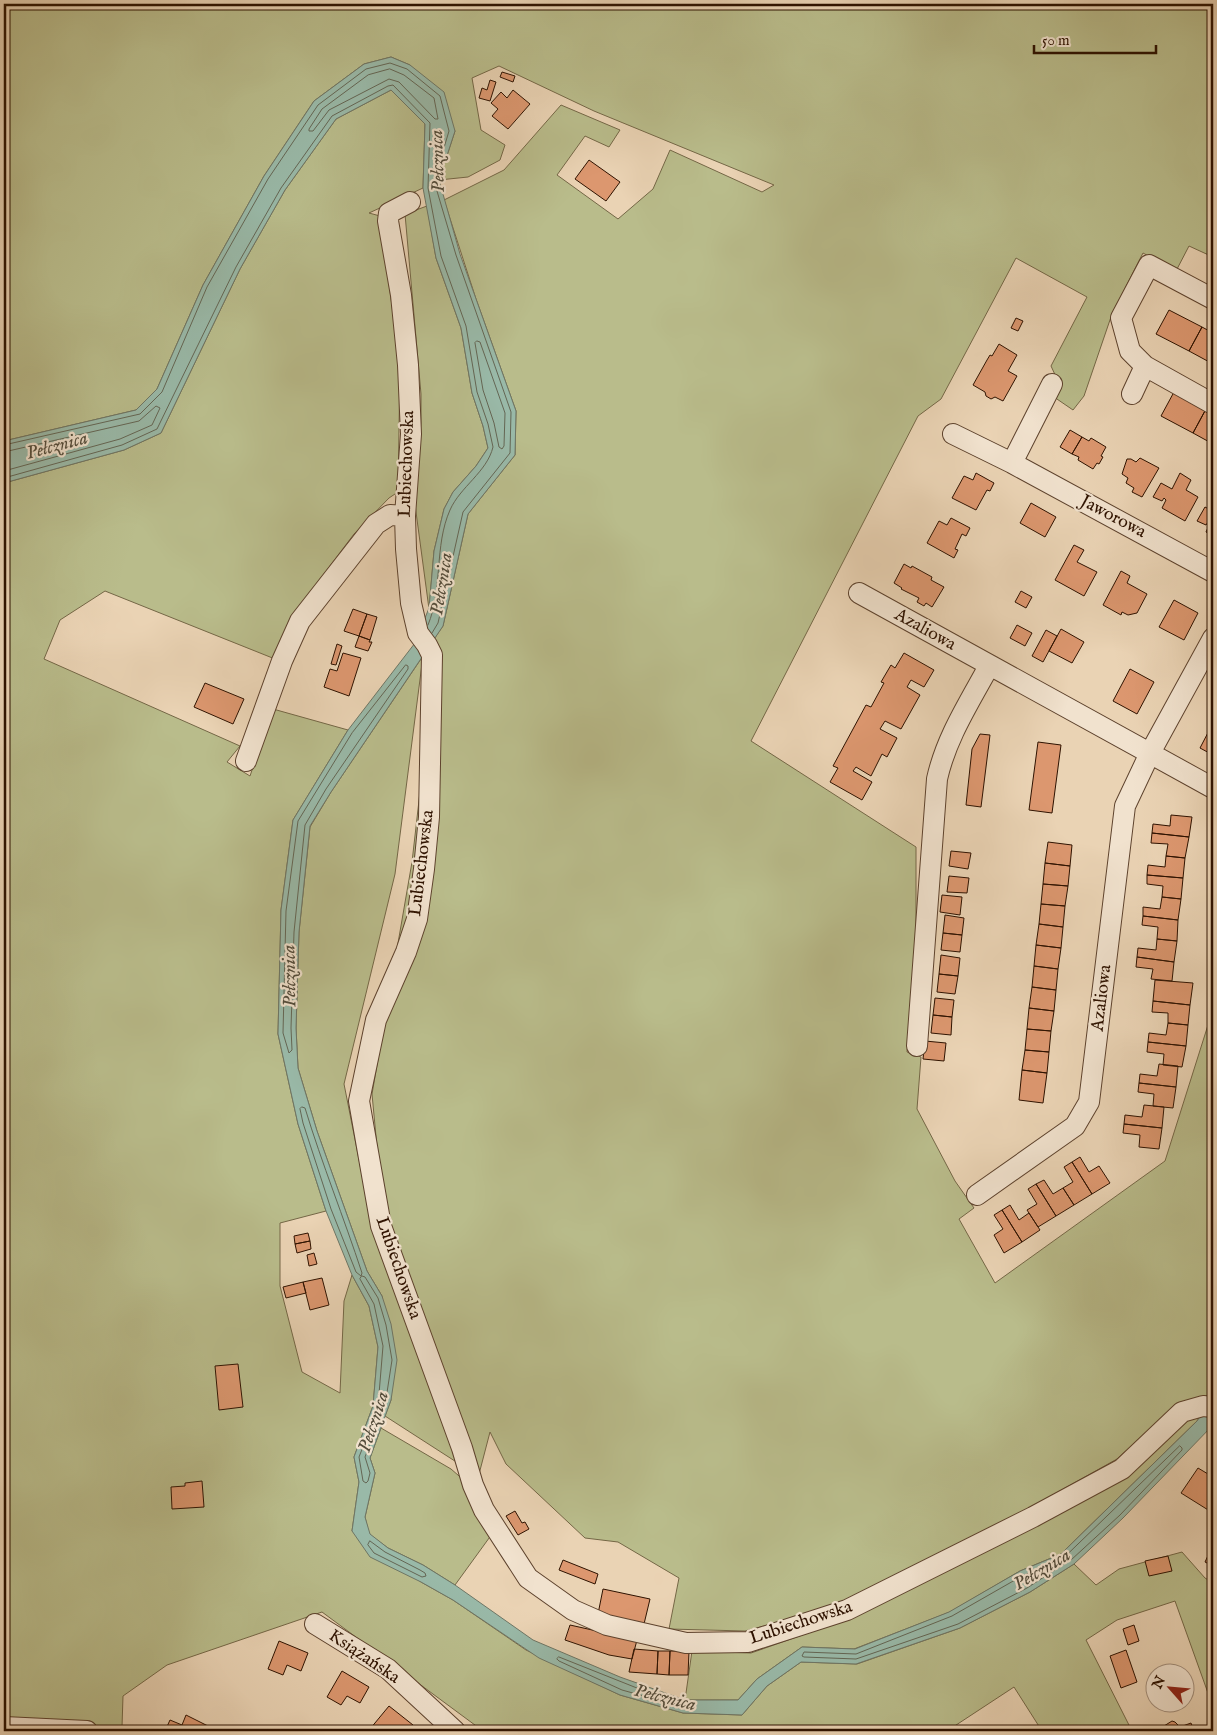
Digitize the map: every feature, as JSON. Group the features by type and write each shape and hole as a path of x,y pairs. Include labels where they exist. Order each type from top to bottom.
{"street":[{"name":"Lubiechowska","path":"410,202 389,213 388,221 401,295 408,365 411,434 405,516 411,602 418,633 432,655 429,817 417,918 406,952 376,1020 359,1101 381,1226 462,1448 473,1485 484,1510 528,1578 573,1610 607,1625 686,1643 748,1642 847,1610 1033,1517 1122,1468 1182,1412 1208,1407"},
{"path":"1213,299 1149,265 1121,318 1130,352 1145,366 1213,404"},
{"path":"1132,394 1145,366"},
{"path":"1012,463 1052,384"},
{"name":"Jaworowa","path":"953,434 1012,463 1213,572"},
{"path":"246,761 282,662 300,621 376,524 390,515 405,516"},
{"name":"Azaliowa","path":"859,593 1213,788"},
{"name":"Azaliowa","path":"977,1195 1075,1126 1089,1102 1125,806 1150,753 1213,638"},
{"path":"917,1046 937,779 942,757 953,731 989,666"},
{"name":"Książańska","path":"315,1624 388,1669 456,1731"},
{"path":"4,1726 87,1731"}],"green space":[{"path":"4,4 1213,4 1213,257 1189,246 1176,271 1143,253 1112,314 1084,396 1073,410 1054,397 1057,379 1051,366 1087,297 1016,258 941,399 918,416 751,741 916,847 916,960 907,1052 921,1057 917,1109 955,1181 974,1208 959,1219 995,1283 1165,1161 1208,1025 1213,1026 1213,1398 1176,1405 1117,1459 1024,1511 844,1605 745,1631 669,1629 679,1578 618,1542 585,1538 506,1464 490,1432 478,1478 388,1220 379,1168 372,1094 412,862 436,651 434,639 443,626 468,514 515,455 516,411 476,299 444,200 504,170 561,105 620,130 609,147 585,136 557,175 618,219 653,189 670,150 762,192 774,185 594,111 499,66 472,78 481,130 505,145 500,160 468,177 439,180 455,131 410,65 391,57 364,64 314,101 264,176 203,285 157,389 136,410 4,441"},
{"path":"391,90 425,124 423,188 369,213 380,216 400,366 398,492 389,498 354,534 293,615 275,659 105,591 60,620 44,659 240,746 227,762 250,776 273,709 348,730 293,820 281,910 278,1034 298,1124 326,1211 280,1223 280,1286 302,1372 340,1393 344,1301 352,1275 369,1306 378,1347 373,1406 354,1457 359,1482 352,1531 421,1582 453,1600 526,1650 620,1695 683,1713 742,1715 767,1686 801,1662 857,1664 960,1628 1030,1592 1074,1564 1096,1585 1119,1569 1182,1552 1205,1578 1213,1583 1213,1707 1175,1601 1117,1620 1086,1640 1132,1731 1042,1731 1014,1687 947,1731 483,1731 322,1612 167,1665 123,1696 122,1727 4,1721 4,483 124,450 161,433 240,269 285,190 336,119"},
{"path":"427,206 436,258 461,328 472,393 488,448 476,466 453,492 444,509 434,551 429,609 414,497 421,423 421,394 405,214"},
{"path":"423,656 395,874 344,1084 372,1225 461,1465 385,1416 391,1400 382,1296 367,1271 317,1131 298,1068 296,1028 299,932 310,827 331,792"},
{"path":"1204,1411 1197,1421 1061,1554 1020,1571 950,1612 854,1649 802,1647 757,1679 738,1700 685,1700 692,1651 751,1653 848,1619 1035,1522 1183,1419"},
{"path":"381,1428 451,1469 466,1482 492,1534 455,1585 423,1565 388,1548 369,1534 365,1517 375,1473 370,1458"}],"water":[{"name":"Pełcznica","path":"391,57 410,65 444,92 455,131 439,180 460,254 516,411 515,455 468,514 443,626 310,826 299,932 296,1028 298,1068 317,1131 367,1271 382,1296 391,1324 397,1360 391,1400 370,1458 375,1473 365,1517 370,1534 388,1548 423,1565 455,1585 533,1640 620,1677 685,1700 738,1700 757,1679 802,1647 855,1649 949,1612 1020,1571 1061,1554 1197,1421 1213,1398 1213,1425 1123,1518 1074,1564 1030,1592 960,1628 856,1664 801,1662 767,1686 742,1715 683,1713 620,1695 539,1658 453,1600 370,1557 352,1531 359,1482 354,1457 373,1406 378,1347 369,1306 352,1275 326,1211 298,1124 278,1034 281,910 293,820 348,730 415,643 429,608 434,551 444,509 453,492 476,466 488,448 472,393 461,328 436,258 423,188 425,124 391,90 336,119 285,190 240,269 161,433 124,450 4,483 4,441 136,410 157,389 203,285 264,176 314,101 364,64"}],"building":[{"path":"502,72 515,76 513,82 500,77"},
{"path":"490,80 496,82 490,101 479,98 482,88 487,90"},
{"path":"513,90 530,104 508,129 492,116 498,109 491,103 501,92 507,98"},
{"path":"589,160 620,182 606,201 575,179"},
{"path":"1169,310 1202,327 1189,351 1156,334"},
{"path":"1016,318 1023,321 1018,331 1011,328"},
{"path":"1202,327 1213,333 1213,364 1189,351"},
{"path":"999,344 1017,355 1008,371 1017,376 1003,401 995,397 991,399 986,396 985,392 973,385 990,355 992,356"},
{"path":"1174,392 1206,409 1193,433 1161,416"},
{"path":"1206,409 1213,414 1213,444 1193,433"},
{"path":"1070,430 1082,437 1072,454 1060,447"},
{"path":"1082,437 1089,441 1091,438 1106,447 1099,464 1097,463 1093,469 1078,460 1079,457 1072,454"},
{"path":"1140,458 1159,468 1142,497 1132,492 1134,488 1126,483 1128,478 1122,474 1127,459 1136,462"},
{"path":"976,473 994,483 990,491 987,490 976,510 952,498 964,476 973,480"},
{"path":"1180,473 1191,480 1186,490 1198,497 1185,521 1162,508 1166,500 1164,498 1162,501 1153,497 1161,483 1172,489"},
{"path":"1031,503 1056,517 1045,537 1020,523"},
{"path":"1205,507 1213,511 1213,536 1206,532 1210,523 1208,522 1206,525 1197,521"},
{"path":"951,518 970,528 966,536 962,534 955,549 958,550 954,558 927,543 939,521 947,525"},
{"path":"1074,545 1084,550 1077,562 1097,572 1084,596 1055,580"},
{"path":"904,564 911,568 912,566 932,577 931,580 944,587 932,607 926,603 924,606 917,602 919,598 901,589 894,583"},
{"path":"1121,571 1130,576 1127,583 1147,594 1137,613 1128,615 1122,612 1121,615 1103,605"},
{"path":"1021,591 1032,597 1026,608 1015,602"},
{"path":"1174,600 1198,613 1184,640 1159,627"},
{"path":"353,609 367,614 359,636 344,631"},
{"path":"367,614 377,617 370,640 359,636"},
{"path":"1017,625 1032,633 1025,646 1010,638"},
{"path":"1061,629 1084,642 1072,663 1049,651"},
{"path":"1046,630 1057,636 1043,662 1032,656"},
{"path":"359,636 372,642 368,651 355,647"},
{"path":"337,644 342,646 336,665 331,664"},
{"path":"343,653 361,658 349,696 324,687 330,669 337,671"},
{"path":"904,653 934,670 924,687 911,680 907,687 920,695 901,729 885,721 880,729 897,738 887,757 882,754 871,776 856,767 853,771 872,782 862,800 830,782 838,768 833,766 866,705 871,707 884,683 881,682 891,665 895,668"},
{"path":"1130,669 1154,682 1137,714 1113,701"},
{"path":"205,683 244,699 233,724 194,707"},
{"path":"1213,723 1213,755 1200,748"},
{"path":"980,734 990,735 981,807 966,805 972,749"},
{"path":"1038,742 1061,745 1052,813 1029,810"},
{"path":"1171,815 1192,817 1189,837 1152,833 1153,824 1170,826"},
{"path":"1152,833 1189,837 1185,858 1166,856 1168,844 1151,843"},
{"path":"1048,842 1072,845 1070,866 1045,863"},
{"path":"951,851 971,853 968,869 949,866"},
{"path":"1166,856 1185,858 1183,878 1147,875 1148,865 1165,867"},
{"path":"1045,863 1070,866 1068,886 1043,884"},
{"path":"1147,875 1183,878 1181,899 1162,897 1163,886 1147,884"},
{"path":"949,876 969,878 967,893 947,892"},
{"path":"1043,884 1068,886 1065,906 1041,904"},
{"path":"942,895 962,897 960,915 940,912"},
{"path":"1162,897 1181,899 1178,920 1143,916 1143,907 1160,909"},
{"path":"1041,904 1065,906 1063,927 1039,924"},
{"path":"945,915 964,918 962,935 943,933"},
{"path":"1143,916 1178,920 1177,941 1157,939 1158,927 1142,925"},
{"path":"1039,924 1063,927 1061,948 1036,945"},
{"path":"943,933 962,935 960,952 941,950"},
{"path":"1157,939 1177,941 1174,962 1137,957 1138,948 1156,950"},
{"path":"1036,945 1061,948 1058,969 1034,966"},
{"path":"941,955 960,958 958,976 939,974"},
{"path":"1137,957 1174,962 1172,981 1151,979 1153,969 1136,967"},
{"path":"1034,966 1058,969 1056,990 1032,987"},
{"path":"939,974 958,976 955,994 937,992"},
{"path":"1155,980 1193,983 1190,1005 1153,1001"},
{"path":"1032,987 1056,990 1054,1011 1029,1008"},
{"path":"935,998 954,1000 952,1017 933,1015"},
{"path":"1153,1001 1190,1005 1188,1025 1168,1023 1168,1013 1152,1012"},
{"path":"1029,1008 1054,1011 1051,1031 1027,1029"},
{"path":"933,1015 952,1017 951,1035 931,1033"},
{"path":"1168,1023 1188,1025 1186,1046 1148,1042 1149,1033 1166,1035"},
{"path":"1027,1029 1051,1031 1049,1052 1025,1050"},
{"path":"925,1041 946,1043 944,1061 923,1059"},
{"path":"1148,1042 1186,1046 1182,1067 1163,1065 1164,1054 1147,1052"},
{"path":"1025,1050 1049,1052 1047,1073 1022,1070"},
{"path":"1159,1064 1178,1066 1176,1087 1139,1083 1140,1074 1157,1076"},
{"path":"1022,1070 1047,1073 1043,1103 1019,1100"},
{"path":"1139,1083 1176,1087 1173,1108 1153,1106 1154,1094 1138,1092"},
{"path":"1144,1105 1164,1107 1162,1128 1124,1124 1125,1115 1142,1117"},
{"path":"1124,1124 1162,1128 1159,1149 1139,1147 1140,1135 1123,1133"},
{"path":"1080,1157 1089,1172 1099,1166 1110,1183 1092,1194 1072,1162"},
{"path":"1072,1162 1092,1194 1074,1205 1063,1188 1073,1182 1064,1167"},
{"path":"1044,1180 1053,1194 1063,1188 1074,1205 1056,1216 1036,1184"},
{"path":"1036,1184 1056,1216 1038,1227 1027,1210 1037,1204 1028,1189"},
{"path":"1010,1205 1019,1220 1029,1213 1040,1230 1022,1242 1002,1210"},
{"path":"1002,1210 1022,1242 1004,1253 994,1235 1003,1229 994,1215"},
{"path":"308,1233 310,1241 295,1244 294,1236"},
{"path":"310,1241 311,1249 297,1253 295,1244"},
{"path":"314,1253 317,1264 309,1266 307,1255"},
{"path":"322,1278 329,1305 310,1310 303,1282"},
{"path":"303,1282 306,1293 286,1298 283,1287"},
{"path":"238,1364 243,1407 219,1410 215,1366"},
{"path":"1198,1468 1213,1477 1213,1513 1181,1493"},
{"path":"202,1481 204,1507 172,1509 171,1487 185,1486 185,1483"},
{"path":"515,1511 522,1523 525,1522 529,1529 518,1535 506,1516"},
{"path":"1213,1545 1213,1566 1205,1562"},
{"path":"1168,1556 1172,1571 1149,1576 1145,1561"},
{"path":"563,1560 598,1574 595,1584 559,1570"},
{"path":"603,1589 650,1599 644,1624 598,1614"},
{"path":"570,1625 637,1640 632,1659 609,1655 565,1640"},
{"path":"1134,1625 1139,1641 1128,1645 1123,1629"},
{"path":"279,1641 308,1653 301,1671 287,1665 283,1675 268,1669"},
{"path":"634,1649 658,1651 657,1674 629,1672"},
{"path":"1126,1650 1137,1682 1121,1688 1110,1656"},
{"path":"658,1651 670,1651 669,1675 657,1674"},
{"path":"670,1651 689,1651 688,1675 669,1675"},
{"path":"342,1671 369,1687 360,1703 347,1696 341,1705 327,1697"},
{"path":"389,1706 413,1725 408,1731 373,1731 370,1729"},
{"path":"186,1715 210,1727 208,1731 165,1731 170,1720 182,1725"},
{"path":"1172,1721 1180,1727 1191,1723 1194,1731 1164,1731 1164,1726"}]}
